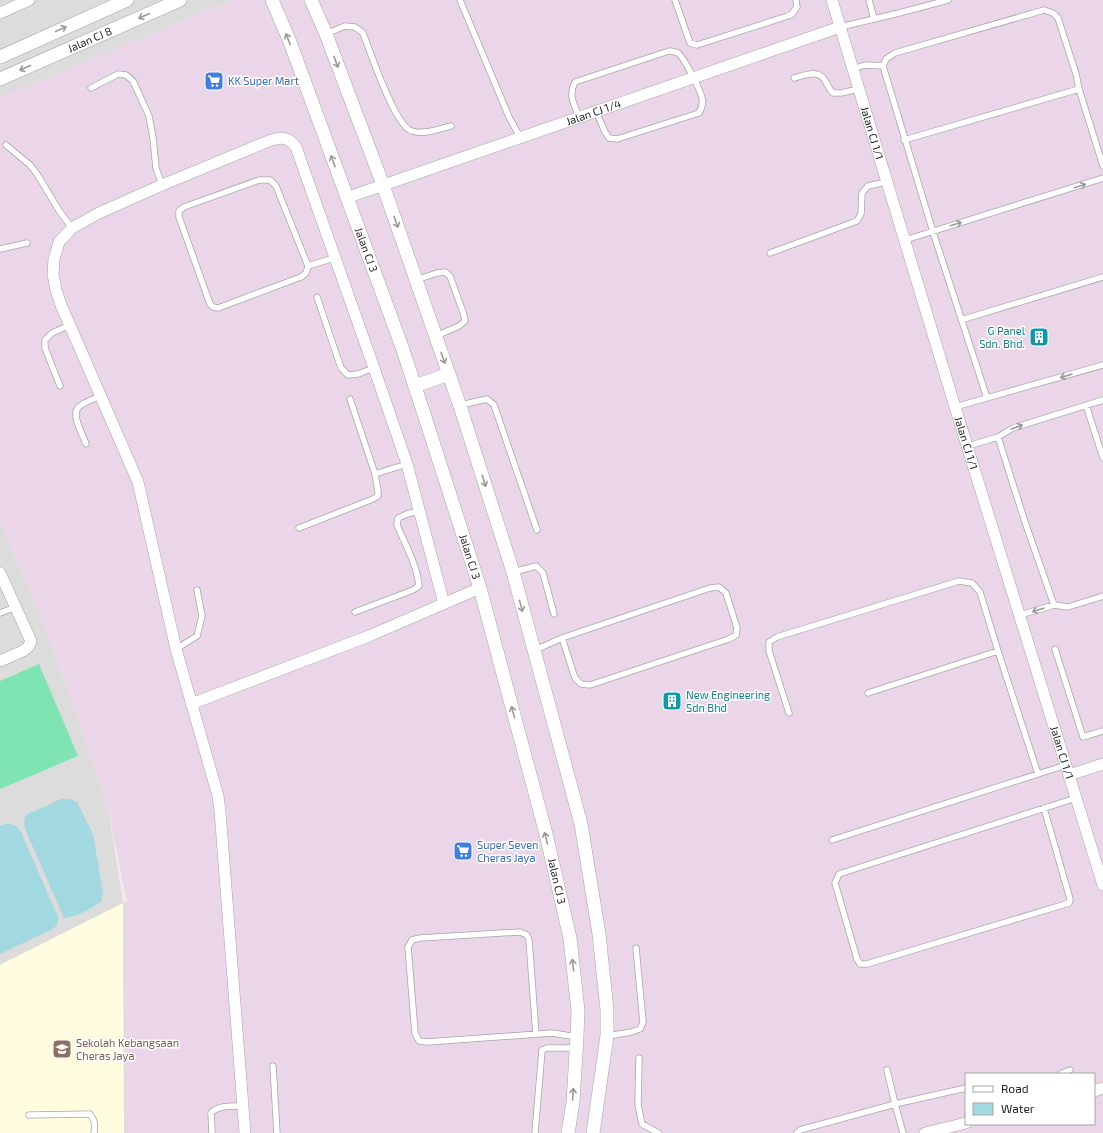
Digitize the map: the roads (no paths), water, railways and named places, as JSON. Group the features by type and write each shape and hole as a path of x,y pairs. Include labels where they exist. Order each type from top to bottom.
{"street":[{"path":"0,13 28,0"},
{"name":"Jalan CJ 8","path":"0,57 127,0"},
{"name":"Jalan CJ 8","path":"0,79 180,0"},
{"name":"Jalan CJ 3","path":"272,0 290,42 346,198 402,346 480,588 546,834 570,938 578,1011 573,1102 568,1133"},
{"path":"311,0 326,34 383,185 460,406 513,572 533,651 581,824 599,934 607,1010 607,1036 593,1133"},
{"name":"Jalan CJ 1/1","path":"832,0 886,182 1103,885"},
{"name":"Jalan CJ 1/4","path":"346,198 840,27"},
{"path":"245,1133 218,796 176,649 138,482 56,290 53,274 54,259 58,242 72,228 99,213 271,140 285,138 291,141 296,147 407,464 444,604"},
{"path":"415,386 449,374"},
{"path":"0,574 31,641 28,647 23,651 0,662"},
{"path":"191,704 369,636 480,588"},
{"path":"1068,770 1103,764"},
{"path":"925,1133 965,1123"}],"lane":[{"path":"460,0 509,117 520,138"},
{"path":"675,0 690,43 698,45 791,15 797,7 796,0"},
{"path":"869,0 874,19"},
{"path":"840,27 948,0"},
{"path":"987,398 932,232 904,140 883,66 886,59 895,53 1044,10 1053,13 1058,18 1103,166"},
{"path":"326,34 345,26 355,27 362,33 391,105 402,125 410,131 420,132 451,126"},
{"path":"579,117 572,98 572,89 575,82 669,51 678,53 694,78 702,99 702,107 699,113 617,139 609,138 596,111"},
{"path":"853,69 865,65 883,66"},
{"path":"794,78 813,73 820,75 833,93 841,93 859,89"},
{"path":"91,88 118,74 126,75 133,81 149,116 156,168 162,186"},
{"path":"904,140 1079,90"},
{"path":"6,145 30,165 72,228"},
{"path":"905,240 1103,178"},
{"path":"259,180 270,180 276,186 308,266 306,272 301,277 218,308 213,307 210,304 179,217 179,211 184,207 259,180"},
{"path":"770,253 857,221 862,214 862,193 868,186 886,182"},
{"path":"0,249 27,243"},
{"path":"308,266 334,258"},
{"path":"416,280 437,272 445,272 450,276 464,315 465,321 460,326 436,336"},
{"path":"961,320 1103,278"},
{"path":"317,297 341,368 348,375 358,374 374,368"},
{"path":"60,386 44,348 44,340 52,333 70,325"},
{"path":"955,407 1103,365"},
{"path":"86,444 75,416 77,408 101,396"},
{"path":"299,528 378,496 375,474 350,399"},
{"path":"460,406 487,399 494,405 537,530"},
{"path":"968,446 998,437 1013,428 1103,400"},
{"path":"1086,405 1103,458"},
{"path":"998,437 1025,522 1054,605"},
{"path":"375,474 407,464"},
{"path":"355,612 413,590 418,586 418,578 415,567 397,525 398,518 419,511"},
{"path":"513,572 536,566 540,569 543,573 554,614"},
{"path":"789,713 769,651 769,642 778,637 959,581 972,583 980,592 1038,774"},
{"path":"533,651 562,638 710,588 719,587 726,593 737,628 736,635 729,639 590,685 581,684 575,678 562,638"},
{"path":"176,649 197,636 202,616 197,590"},
{"path":"1020,615 1054,605 1068,607 1103,596"},
{"path":"0,613 16,607"},
{"path":"1055,649 1083,737 1103,730"},
{"path":"868,693 998,651"},
{"path":"832,840 1038,774 1068,770"},
{"path":"1044,808 1070,899 1069,904 867,964 860,964 857,959 835,883 839,874 1044,808 1076,798"},
{"path":"536,1034 529,940 527,935 520,932 420,938 412,940 408,947 415,1033 419,1041 427,1042 552,1033 577,1043"},
{"path":"607,1036 635,1031 640,1029 643,1022 636,948"},
{"path":"535,1133 542,1050 577,1043"},
{"path":"639,1058 638,1105 642,1124 658,1133"},
{"path":"273,1066 277,1133"},
{"path":"886,1070 903,1133"},
{"path":"1062,1073 1070,1070"},
{"path":"797,1133 800,1130 895,1104 965,1088"},
{"path":"212,1133 211,1113 215,1109 243,1106"},
{"path":"29,1115 90,1114 94,1119 94,1133"}],"water":[{"path":"61,799 70,799 77,802 93,834 103,893 101,902 79,914 64,918 25,829 24,820 26,815"},
{"path":"8,823 16,826 21,832 58,917 58,924 53,929 0,954 0,826"}],"place":[{"name":"KK Super Mart","path":"214,81"},
{"name":"G Panel Sdn. Bhd.","path":"1039,337"},
{"name":"New Engineering Sdn Bhd","path":"672,701"},
{"name":"Super Seven Cheras Jaya","path":"463,851"},
{"name":"Sekolah Kebangsaan Cheras Jaya","path":"62,1049"}]}
